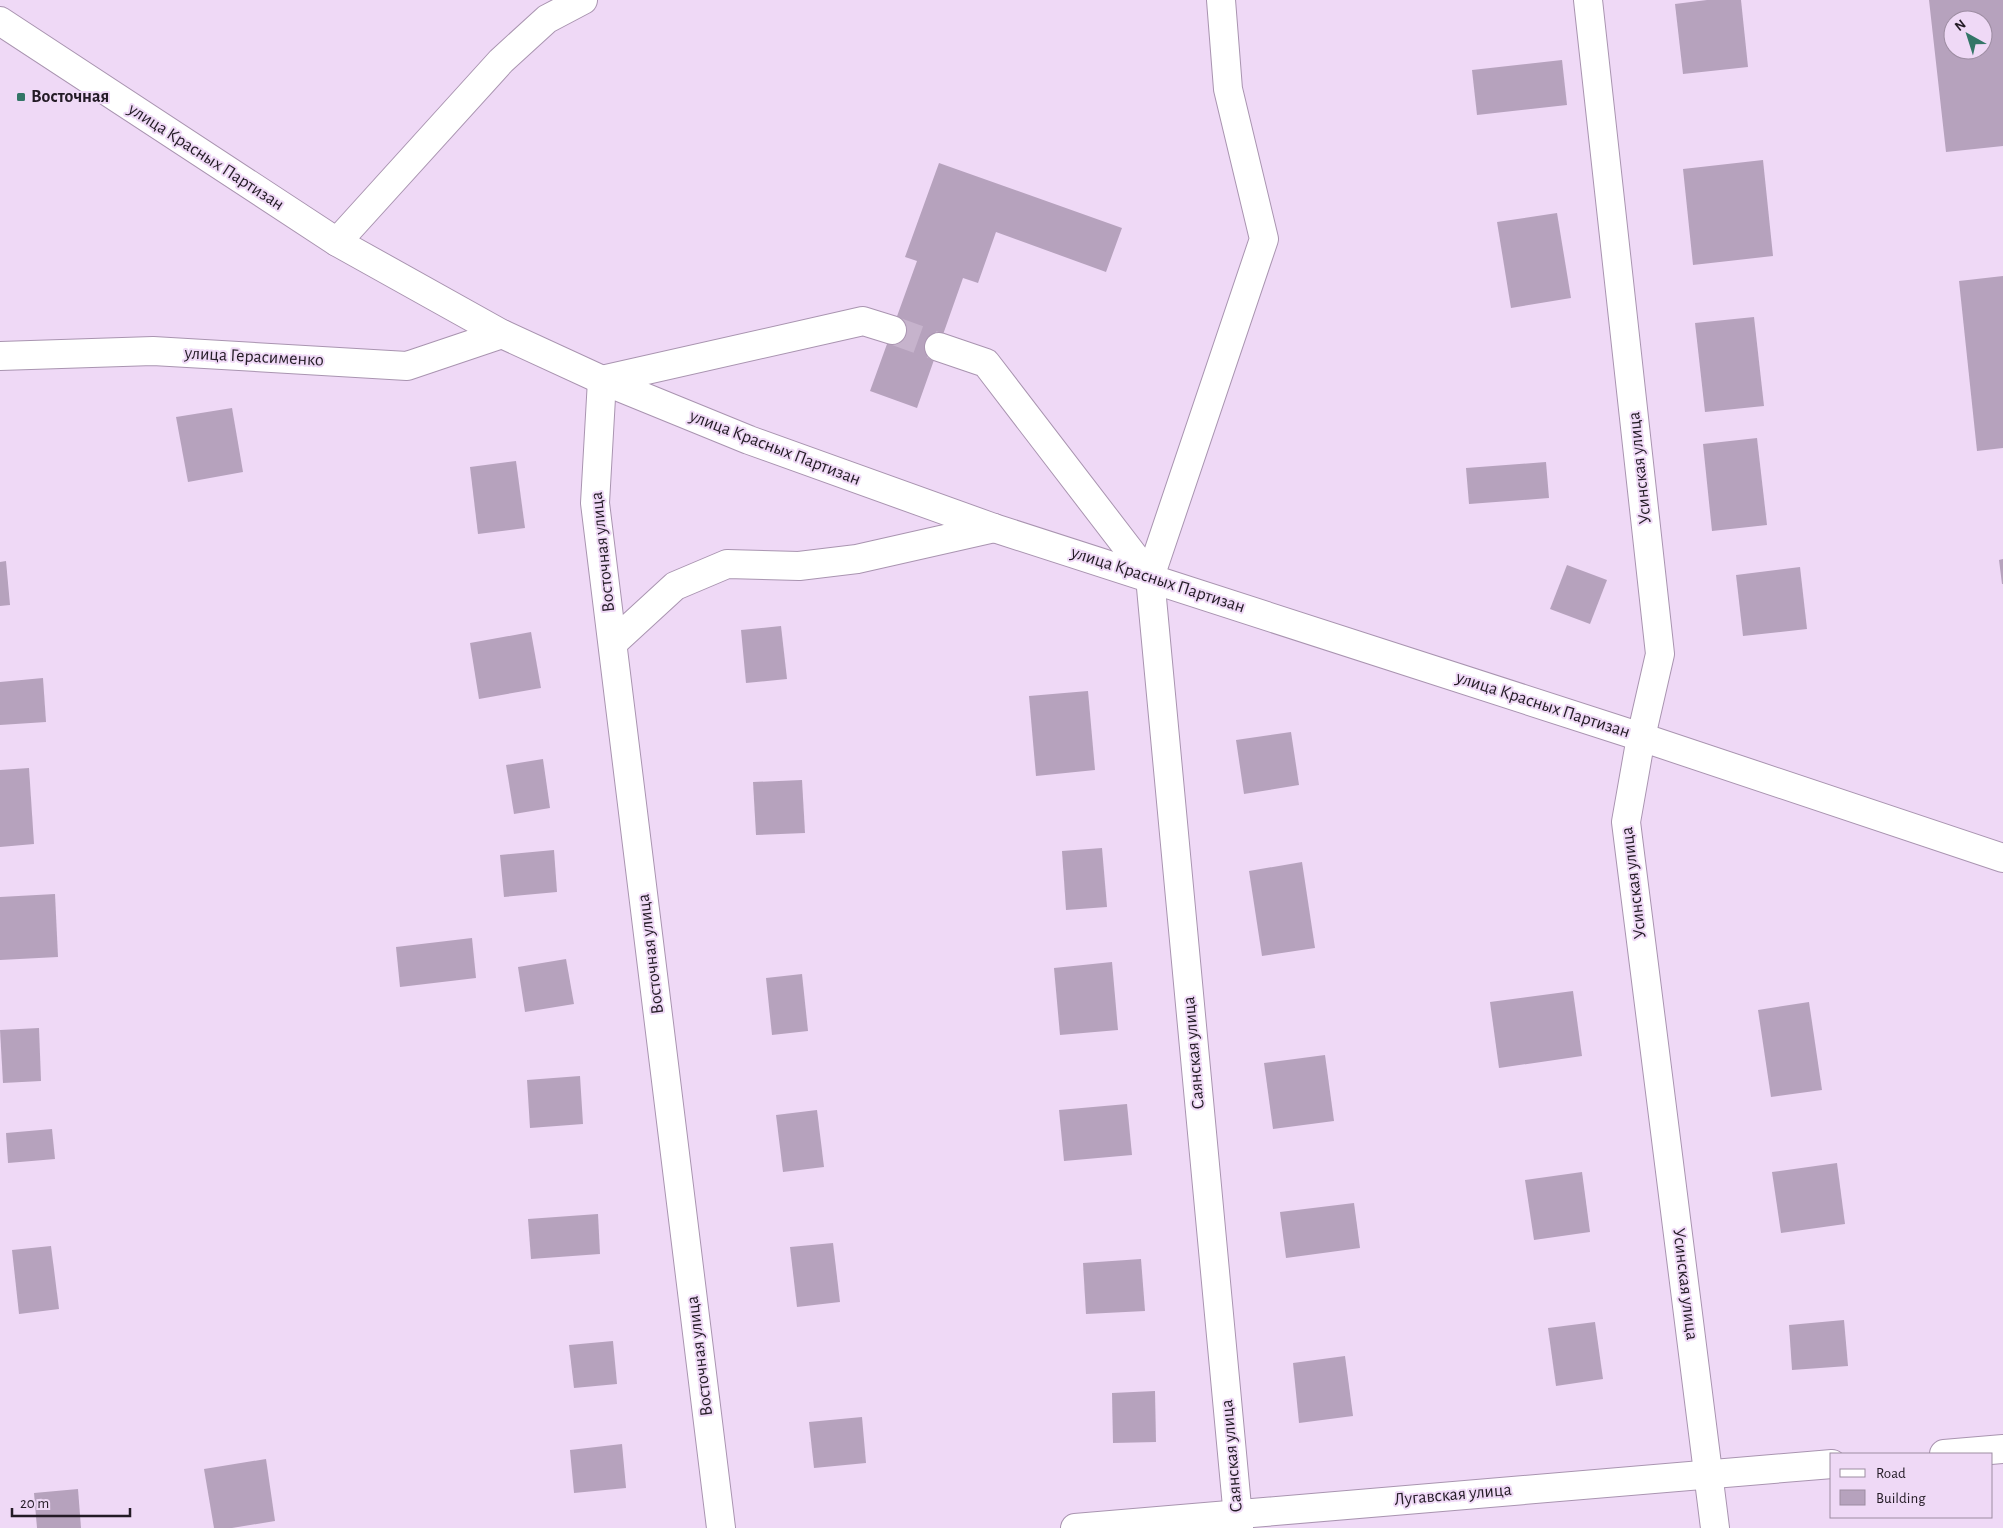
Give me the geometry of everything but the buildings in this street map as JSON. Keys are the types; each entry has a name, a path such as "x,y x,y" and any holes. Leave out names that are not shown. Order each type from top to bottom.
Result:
{"street":[{"path":"337,242 500,61 550,10 583,0"},
{"path":"1150,577 1264,239 1228,90 1221,0"},
{"name":"Усинская улица","path":"1588,0 1660,654 1641,737 1626,822 1715,1528"},
{"name":"улица Красных Партизан","path":"0,22 337,242 502,334 602,380 749,440 994,528 1641,737 2003,858"},
{"path":"602,380 863,321 892,330"},
{"name":"улица Герасименко","path":"0,356 153,351 407,366 502,334"},
{"path":"939,347 986,363 1150,577"},
{"name":"Восточная улица","path":"602,380 595,504 721,1528"},
{"path":"612,643 675,586 727,564 799,566 857,560 994,528"},
{"name":"Саянская улица","path":"1150,577 1238,1520"},
{"path":"1956,1453 2003,1449"},
{"name":"Лугавская улица","path":"1075,1528 1238,1520 1709,1474 1830,1464"}],"tunnel":[{"path":"892,330 939,347"}],"place":[{"name":"Восточная","path":"21,97"}]}
